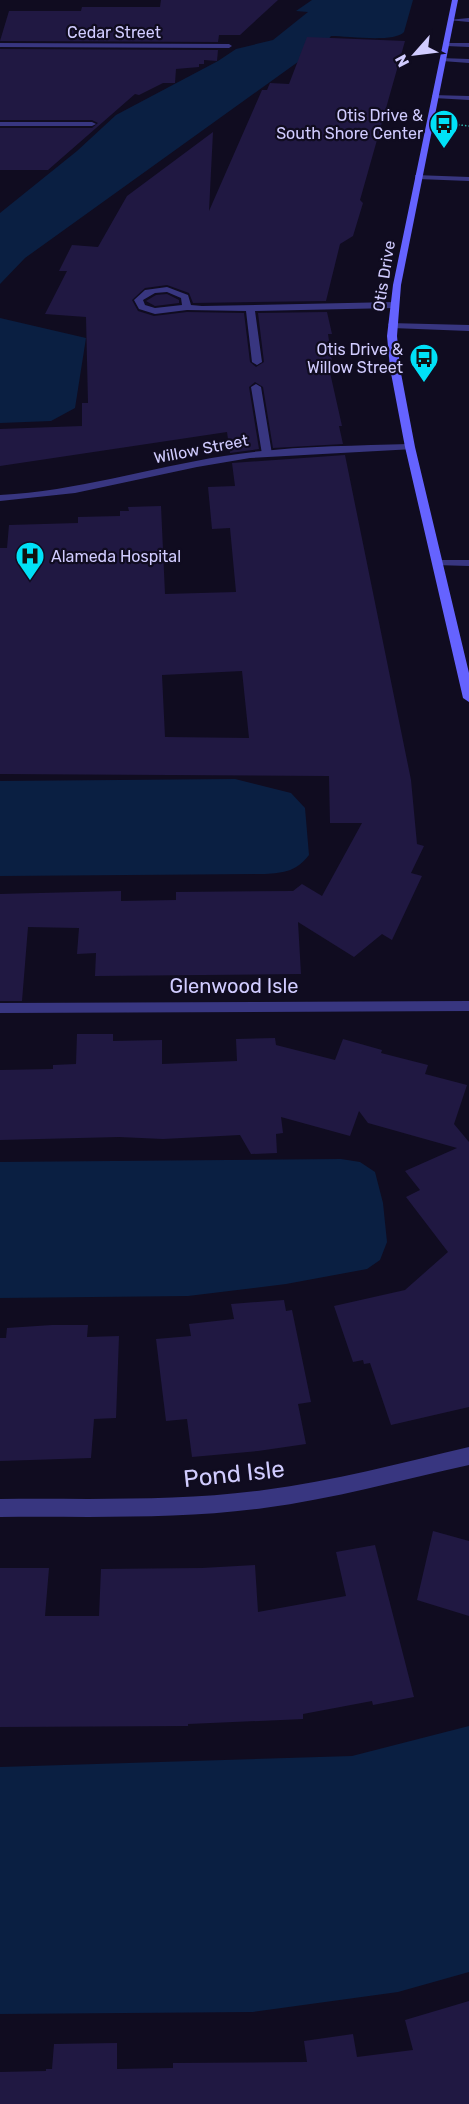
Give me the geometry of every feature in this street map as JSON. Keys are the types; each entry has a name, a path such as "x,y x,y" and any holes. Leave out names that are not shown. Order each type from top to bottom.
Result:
{"main road":[{"name":"Otis Drive","path":"455,0 418,177 392,325 395,368 410,447 469,698"}],"street":[{"path":"451,17 469,18"},
{"path":"446,44 469,45"},
{"name":"Cedar Street","path":"0,45 229,46"},
{"path":"442,59 469,61"},
{"path":"435,96 469,98"},
{"path":"0,124 92,124"},
{"path":"418,177 469,179"},
{"path":"187,307 185,297 168,290 147,292 138,300 142,307 155,311 187,307 202,309 394,304"},
{"path":"250,308 257,362"},
{"path":"392,325 469,328"},
{"path":"256,387 267,454"},
{"name":"Willow Street","path":"0,498 28,497 97,488 197,464 267,454 410,447"},
{"path":"439,563 469,562"},
{"name":"Glenwood Isle","path":"0,1008 469,1006"},
{"name":"Pond Isle","path":"0,1508 172,1506 264,1499 350,1483 469,1456"}],"water":[{"path":"312,0 413,0 404,32 381,38 331,36 321,49 309,54 25,258 0,284 0,213 77,151 116,115 218,61 236,49 273,40 308,12 296,11"},
{"path":"0,318 86,338 75,408 51,421 0,423"},
{"path":"235,779 291,793 305,808 309,855 300,865 284,872 265,874 0,876 0,781"},
{"path":"341,1159 360,1162 375,1172 383,1203 387,1242 380,1260 367,1269 286,1284 188,1296 0,1298 0,1162"},
{"path":"469,1726 469,1972 398,1992 253,2012 0,2014 0,1767 352,1756"}],"building":[{"path":"161,0 278,0 240,35 219,35 218,42 0,41 9,11 81,11 82,7 160,7"},
{"path":"307,37 405,41 360,200 363,203 353,236 340,244 326,301 193,303 189,293 167,285 145,288 132,300 138,311 154,316 187,312 244,313 250,362 256,367 264,362 258,313 327,312 332,334 328,334 333,368 329,368 342,426 339,426 343,444 273,448 263,387 255,382 249,387 259,449 230,453 227,432 0,466 0,429 82,426 82,403 88,403 86,317 45,314 67,271 59,271 72,245 98,247 127,196 213,132 209,211 262,90 267,90 270,83 289,84"},
{"path":"0,49 218,50 217,61 204,60 204,64 199,64 199,67 176,69 175,83 163,83 139,95 135,94 48,170 0,170 0,128 92,128 98,123 92,120 0,120"},
{"path":"167,294 179,300 179,303 155,306 146,301 156,295"},
{"path":"345,455 411,780 417,844 424,846 411,873 422,876 392,940 382,934 354,957 298,922 301,974 95,976 96,953 77,954 79,928 28,927 22,1001 0,1001 0,894 121,891 121,901 176,900 176,892 293,891 302,884 322,896 362,823 330,823 329,776 0,774 0,548 7,548 9,525 78,523 78,517 120,516 120,511 129,511 128,507 161,506 165,594 236,592 230,528 212,529 208,487 235,486 232,463","holes":["242,671 249,738 165,737 162,675"]},
{"path":"77,1034 113,1034 113,1041 162,1040 162,1064 237,1061 236,1039 275,1038 276,1045 335,1060 343,1039 382,1050 381,1053 428,1065 425,1074 467,1085 454,1124 469,1142 469,1407 391,1425 370,1363 364,1364 363,1360 353,1362 334,1306 405,1290 448,1252 406,1197 420,1190 405,1171 457,1148 368,1123 359,1111 350,1136 281,1117 283,1133 276,1134 277,1153 251,1154 240,1135 163,1139 119,1137 0,1140 0,1070 53,1069 53,1065 76,1064"},
{"path":"284,1300 286,1311 292,1310 311,1402 298,1404 306,1444 192,1457 187,1419 166,1421 156,1339 191,1336 189,1324 234,1319 231,1304"},
{"path":"88,1325 87,1337 119,1336 116,1418 94,1419 91,1458 0,1461 0,1338 6,1338 7,1328"},
{"path":"433,1531 469,1541 469,1616 417,1600"},
{"path":"375,1545 414,1697 373,1705 372,1701 303,1714 303,1719 188,1724 188,1726 0,1727 0,1568 49,1568 45,1616 99,1616 101,1569 255,1565 258,1612 346,1596 336,1552"},
{"path":"469,2001 469,2104 0,2104 0,2072 52,2069 54,2044 117,2043 117,2069 173,2068 173,2063 307,2062 304,2041 353,2034 357,2057 413,2050 405,2020"}],"place":[{"name":"Otis Drive & South Shore Center","path":"444,150"},
{"name":"Otis Drive & Willow Street","path":"424,384"},
{"name":"Alameda Hospital","path":"30,582"}]}
